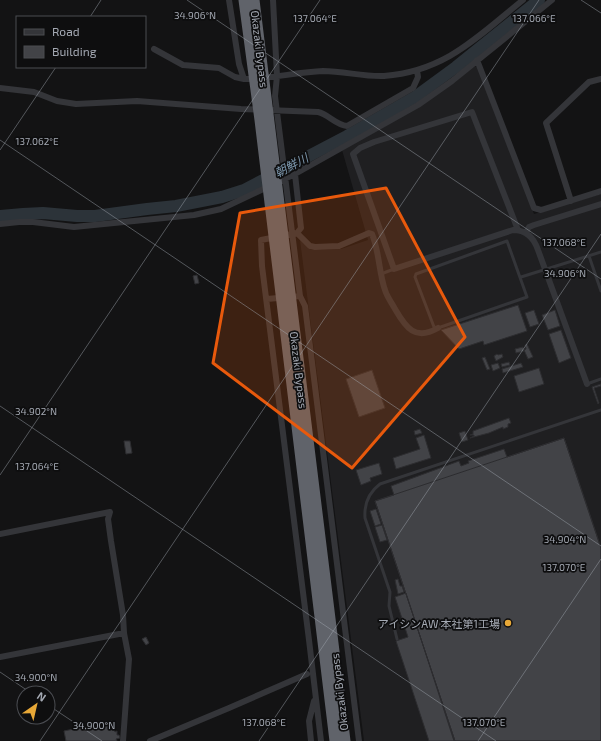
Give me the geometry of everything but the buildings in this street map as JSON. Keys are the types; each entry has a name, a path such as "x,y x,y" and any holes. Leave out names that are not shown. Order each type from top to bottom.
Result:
{"highway":[{"name":"Okazaki Bypass","path":"244,0 282,268 289,297 342,723 346,741"},
{"name":"Okazaki Bypass","path":"254,0 282,268"},
{"path":"258,0 259,44"},
{"name":"Okazaki Bypass","path":"289,297 328,688 335,741"},
{"path":"328,688 329,741"}],"street":[{"path":"229,0 238,64 244,79"},
{"path":"273,0 277,76 275,96 298,280 289,297"},
{"path":"154,49 183,64 220,68 244,79 328,71 384,76 417,70 436,64 460,51 523,0"},
{"path":"0,224 34,222 74,227 194,215 225,208 294,174 418,105 452,81 552,0"},
{"path":"477,60 534,208 541,210 601,191"},
{"path":"0,88 34,92 57,100 76,104 136,101 241,109 318,112 341,125 347,126 413,88 418,77 417,70"},
{"path":"571,201 546,123 589,82 601,79"},
{"path":"518,230 472,112 374,142 360,148 353,154 394,269 509,231 518,230 526,233 536,243 587,384"},
{"path":"294,174 301,228 297,233 261,240 262,266 286,440 321,741"},
{"path":"526,233 529,227 534,225 601,204"},
{"path":"297,233 310,246 315,247 339,246 372,234 385,292 407,328 415,332 424,333 431,332 438,328"},
{"path":"266,299 289,297 305,306 343,636 359,741"},
{"path":"314,437 321,436"},
{"path":"0,534 110,512 108,519 129,659 123,741"},
{"path":"0,657 124,633"},
{"path":"309,640 316,640"},
{"path":"150,741 307,674"},
{"path":"311,741 309,721 315,697"}],"lane":[{"path":"507,241 520,277 527,297 438,328 433,325 415,277 418,273 507,241"},
{"path":"520,277 601,252"},
{"path":"589,256 601,291"},
{"path":"381,274 394,269"},
{"path":"587,384 601,380"},
{"path":"397,639 389,606 390,592 365,518 364,511 368,498 375,488 380,484 601,410"}],"highlighted area":[{"path":"386,188 465,337 352,468 213,363 240,213"}],"shaded area":[{"path":"474,66 478,67 534,214 601,194 601,741 364,741 300,240 311,250 341,249 368,240 342,150 410,112"}],"waterway":[{"name":"朝鮮川","path":"0,216 43,213 95,216 176,206 222,197 244,190 347,136 415,97 456,67 539,0"}],"place":[{"name":"アイシンAW 本社第1工場","path":"508,623"}]}
